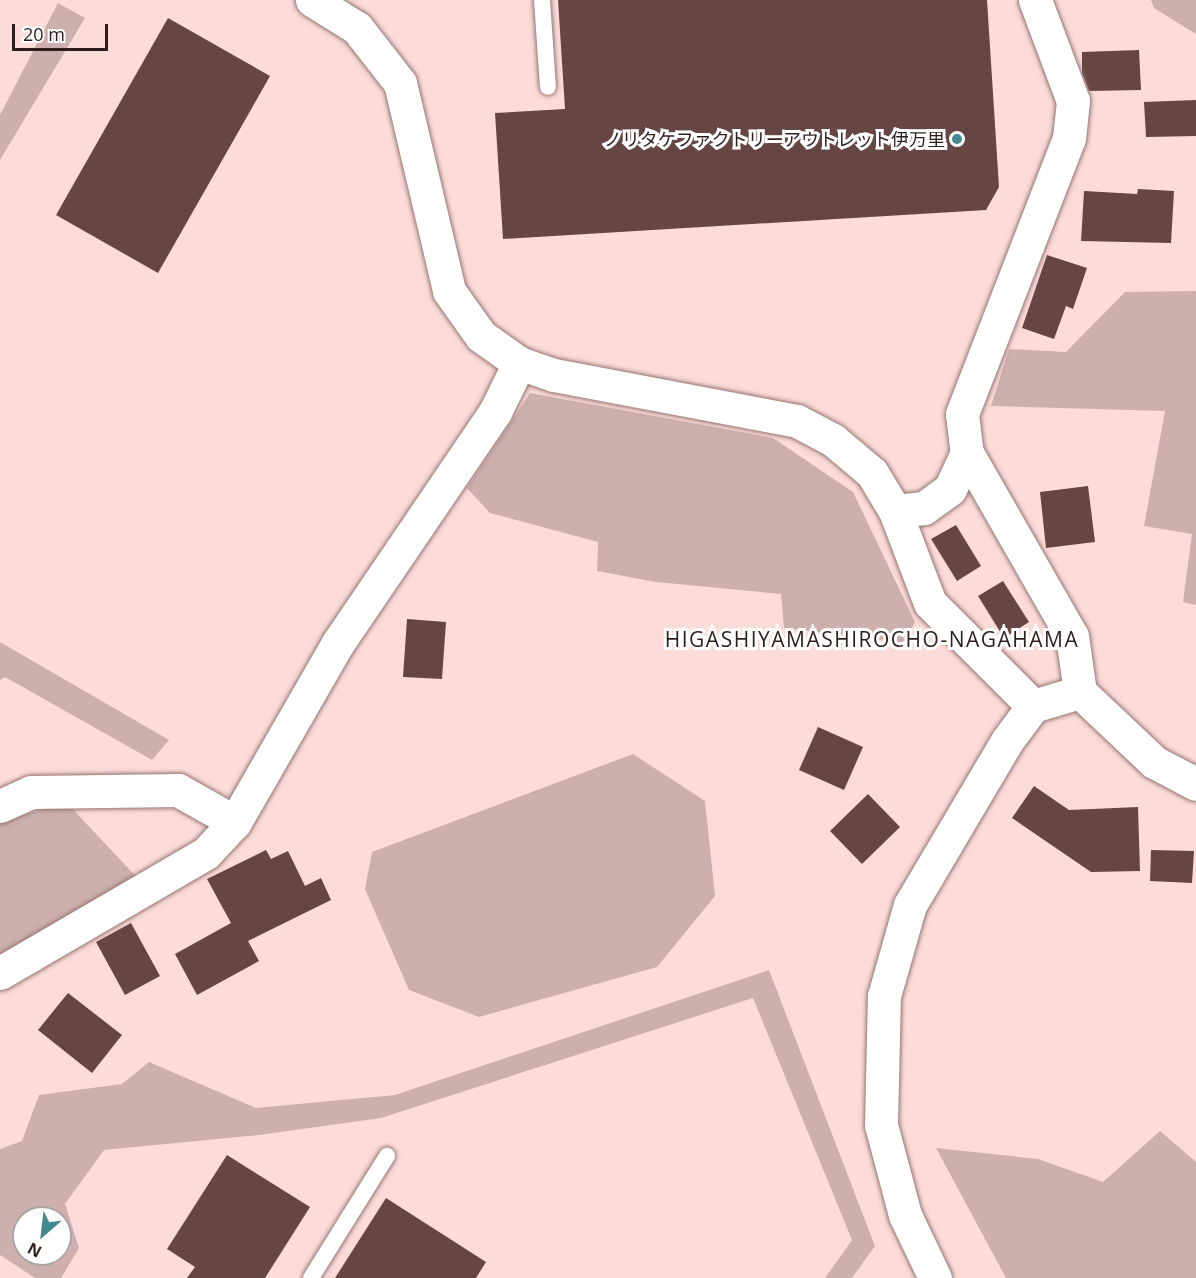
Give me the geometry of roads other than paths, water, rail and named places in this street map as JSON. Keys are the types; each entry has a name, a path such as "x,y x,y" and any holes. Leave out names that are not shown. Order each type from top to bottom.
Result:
{"street":[{"path":"312,0 357,28 400,83 449,291 481,336 519,363 554,375 796,421 833,440 872,473 895,511 930,603 1033,706"},
{"path":"1035,0 1073,101 1069,138 962,414 967,453 1071,636 1080,692 1154,762 1196,784"},
{"path":"0,973 206,853 235,822 338,643 495,412 519,363"},
{"path":"895,511 924,508 950,489 967,453"},
{"path":"931,1276 905,1215 881,1125 884,996 910,905 1007,741 1033,706 1080,692"},
{"path":"0,806 31,792 178,790 235,822"}],"lane":[{"path":"542,0 548,87"},
{"path":"311,1278 387,1156"}],"place":[{"name":"ノリタケファクトリーアウトレット伊万里","path":"957,139"}],"district":[{"name":"HIGASHIYAMASHIROCHO-NAGAHAMA","path":"872,639"}]}
